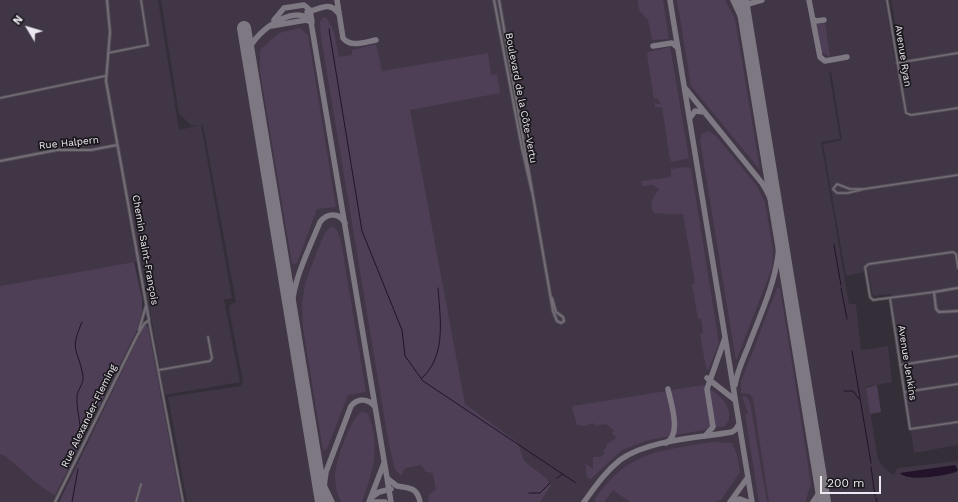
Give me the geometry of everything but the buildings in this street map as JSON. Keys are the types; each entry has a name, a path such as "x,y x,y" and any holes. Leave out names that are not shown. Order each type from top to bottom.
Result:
{"street":[{"name":"Chemin Saint-François","path":"107,0 110,29 105,76 182,502"},
{"path":"108,53 148,46 141,0"},
{"name":"Boulevard de la Côte-Vertu","path":"494,0 522,148 534,199"},
{"name":"Boulevard de la Côte-Vertu","path":"499,0 534,199 552,298 556,320 561,323 564,321 564,316 556,312 552,298"},
{"name":"Avenue Ryan","path":"887,0 907,114 913,115 958,108"},
{"path":"897,63 958,53"},
{"path":"0,98 105,76"},
{"name":"Rue Halpern","path":"0,161 57,150 91,150 117,145"},
{"path":"864,189 850,189 838,184 834,186 833,189 837,193 844,193 958,175"},
{"path":"958,268 956,254 954,252 866,265 865,269 871,299 875,301 958,288"},
{"path":"934,292 938,312 958,311"},
{"name":"Avenue Jenkins","path":"890,298 910,429 958,422"},
{"name":"Rue Alexander-Fleming","path":"137,336 146,305"},
{"name":"Rue Alexander-Fleming","path":"55,502 137,336 144,324 149,320"},
{"path":"159,371 210,361 212,358 208,337"},
{"path":"900,365 958,356"},
{"path":"905,392 958,384"},
{"path":"136,502 141,484"}],"shaded area":[{"path":"0,0 158,0 179,130 201,125 232,298 224,300 240,382 165,395 141,261 0,286"},
{"path":"161,0 885,0 896,68 903,67 891,0 958,0 958,445 914,453 891,294 873,296 868,271 846,276 823,144 842,140 831,71 829,72 840,139 821,142 849,304 856,304 861,350 888,346 892,382 866,387 878,459 884,468 893,475 898,468 958,461 958,502 187,502 168,397 241,386 243,381 229,309 230,305 236,302 203,125 192,126 179,114"},
{"path":"638,0 663,0 669,39 652,40 648,20 639,10"},
{"path":"677,0 725,0 735,19 760,170 691,86"},
{"path":"323,17 327,18 334,32 339,57 352,55 352,50 376,44 382,71 488,53 491,75 497,74 500,93 410,110 465,404 518,443 524,461 546,478 551,486 540,502 428,502 429,494 436,490 433,473 426,472 421,465 405,468 401,476 395,469 389,445 321,37 320,22"},
{"path":"825,23 830,57 820,51 816,27 817,24"},
{"path":"300,28 308,35 336,207 317,209 297,263 292,264 260,71 260,50 279,33"},
{"path":"670,47 689,158 672,162 670,160 662,107 655,107 654,101 656,104 661,104 655,95 657,99 654,99 647,55 648,52"},
{"path":"708,131 716,136 757,186 765,202 773,251 772,268 736,361 700,140 702,134"},
{"path":"686,167 691,168 719,343 708,371 706,368 700,334 703,333 701,319 698,319 692,284 695,283 683,214 654,213 652,210 652,203 659,189 653,185 642,186 642,181 671,177 671,169"},
{"path":"331,226 337,230 341,241 366,392 348,395 327,449 323,450 303,328 302,305 305,284 317,251 325,233"},
{"path":"134,262 142,298 142,312 137,330 55,496 39,485 6,457 0,454 0,286"},
{"path":"777,288 780,288 811,484 805,502 769,502 753,399 750,394 741,393 741,382"},
{"path":"145,324 148,327 181,502 59,502"},
{"path":"704,385 719,395 726,403 729,420 725,426 649,440 622,450 591,479 587,477 585,463 593,469 593,457 601,457 605,453 603,451 607,447 606,445 616,438 612,433 614,430 606,424 596,426 593,423 584,426 577,425 572,408 573,406"},
{"path":"877,385 881,412 870,414 866,388"},
{"path":"742,396 746,397 750,402 767,502 759,502 745,414 748,414"},
{"path":"362,411 368,414 374,437 375,448 372,469 362,502 341,502 336,490 335,480 340,452 348,431 357,416"},
{"path":"712,442 732,443 737,455 740,472 721,500 715,502 630,502 613,490 604,502 595,502 595,499 607,483 633,462 660,451"},
{"path":"0,454 6,457 39,485 55,496 53,502 0,502"},
{"path":"955,465 958,470 956,472 943,475 917,478 904,476 900,473"}],"waterway":[{"path":"329,29 362,231 402,330 405,356 423,381 576,483"},
{"path":"834,245 841,285"},
{"path":"422,378 430,369 439,347 440,324 438,288"},
{"path":"841,288 847,319"},
{"path":"79,443 80,424 77,408 77,396 83,381 83,376 75,345 82,322"},
{"path":"852,351 871,463"},
{"path":"844,391 853,391 859,399"},
{"path":"871,467 875,496"},
{"path":"72,502 78,469"},
{"path":"557,478 563,474"},
{"path":"529,493 540,493 550,483"},
{"path":"876,498 877,502"}],"taxiway":[{"path":"337,0 343,38 354,44 376,40"},
{"path":"670,0 752,502"},
{"path":"733,0 745,26 752,60"},
{"path":"744,12 748,4 762,0"},
{"path":"809,0 820,57 825,61 847,57"},
{"path":"274,20 284,8 304,5 310,10 312,22"},
{"path":"307,12 327,6 335,9 338,13"},
{"path":"248,55 250,47 256,39 264,30 274,23 295,15 304,16 311,22 391,502"},
{"path":"813,19 816,21 824,20"},
{"path":"271,26 306,20 311,22"},
{"path":"653,46 672,43 678,48"},
{"path":"685,88 762,183 773,204 778,225 779,245 771,286 740,366 735,385"},
{"path":"690,118 695,111 704,112"},
{"path":"292,324 293,298 296,285 304,259 320,222 329,215 336,215 345,223"},
{"path":"705,436 713,427 707,389 725,338"},
{"path":"707,378 735,400"},
{"path":"666,443 671,439 674,426 673,410 668,389"},
{"path":"322,502 326,472 351,406 354,403 363,400 369,402 375,407"},
{"path":"584,502 600,480 620,460 631,453 658,444 732,432 739,424"},
{"path":"313,450 321,479 332,502"},
{"path":"369,502 384,463"},
{"path":"730,502 748,477"},
{"path":"388,479 397,486 409,488 415,491 420,502"},
{"path":"813,502 819,493 821,481"},
{"path":"372,497 379,492 391,489"},
{"path":"732,501 740,499 748,502"},
{"path":"374,502 385,502"}],"runway":[{"path":"742,0 824,502"},
{"path":"244,28 322,502"}]}
